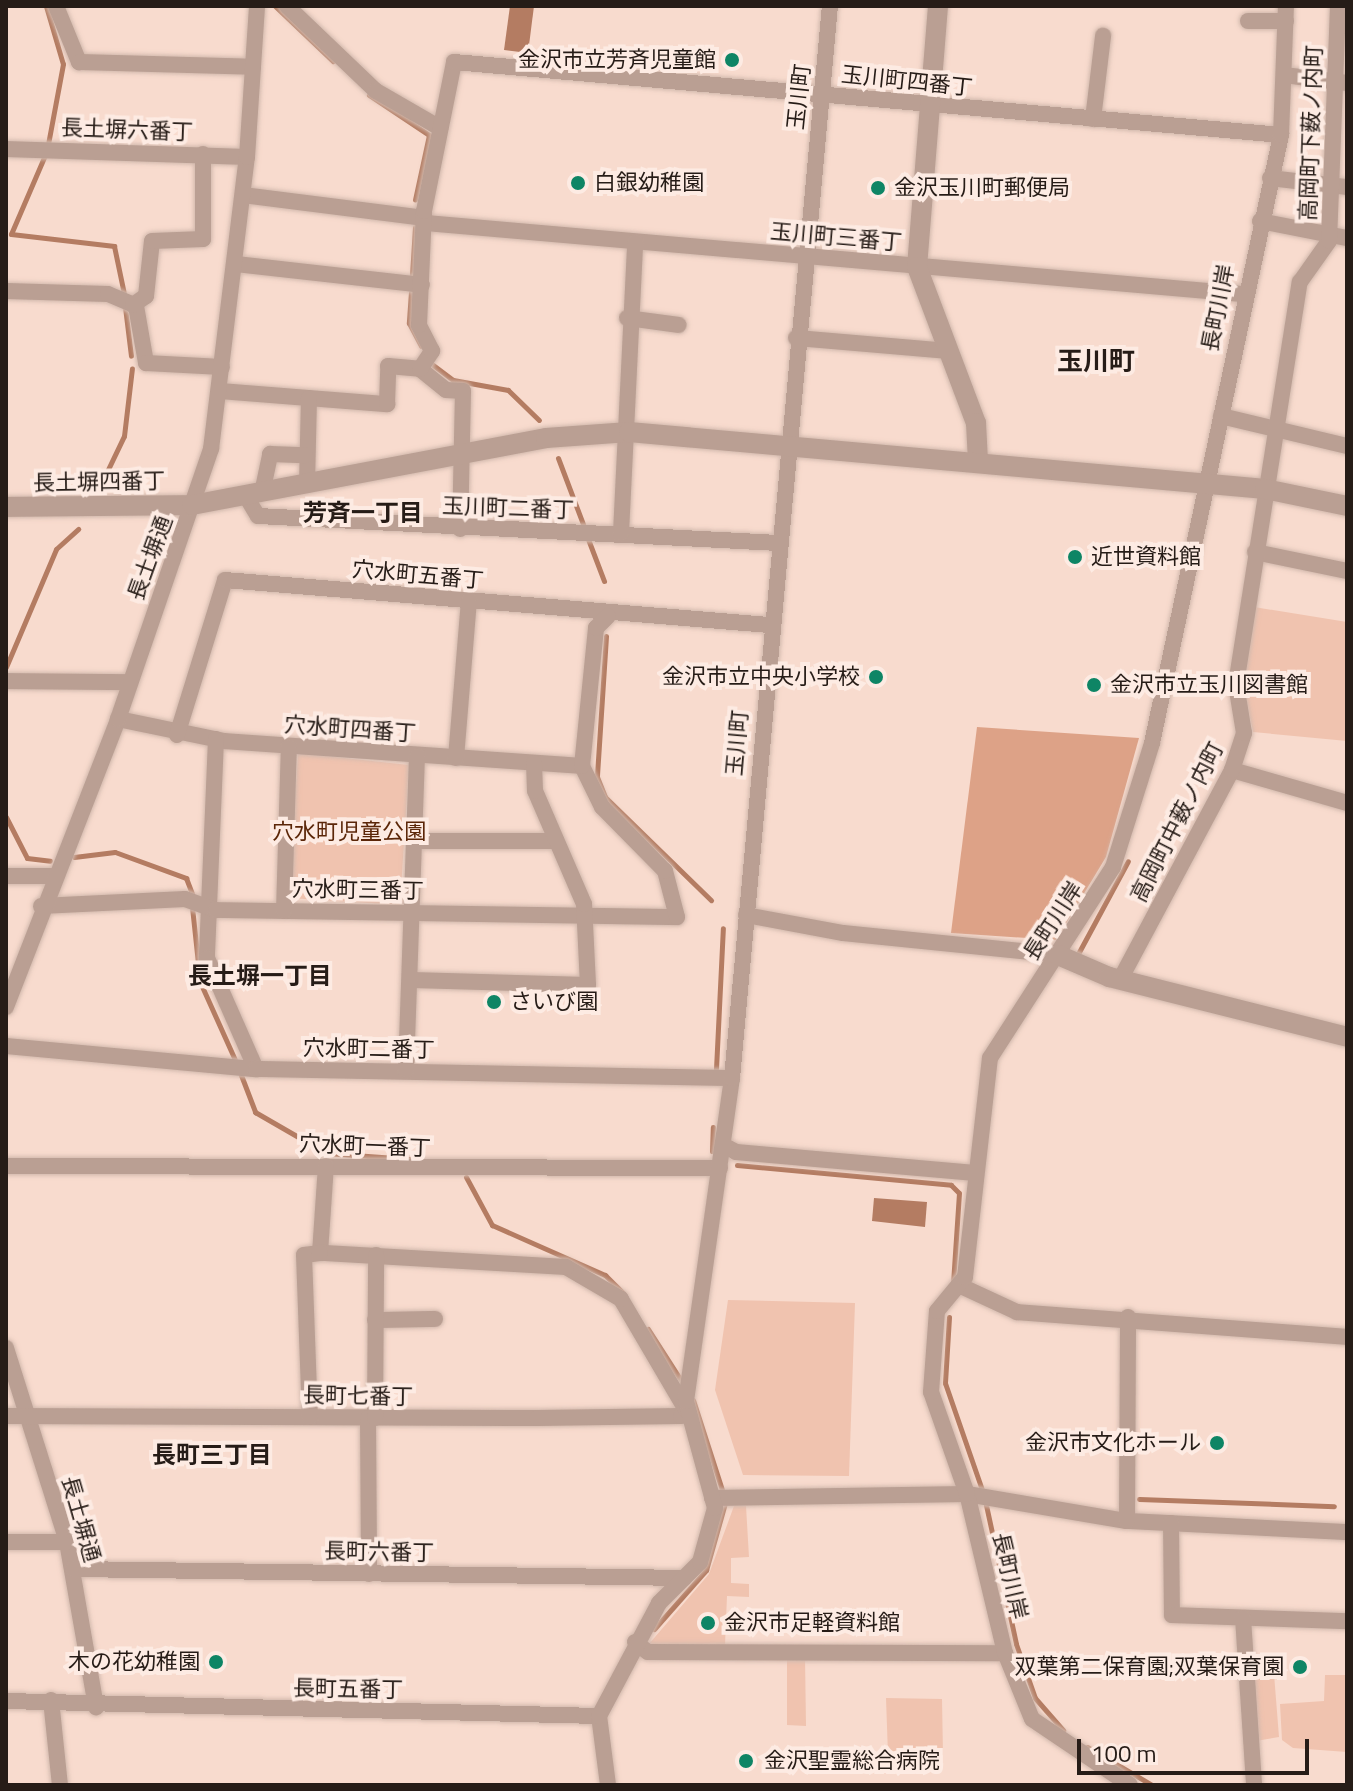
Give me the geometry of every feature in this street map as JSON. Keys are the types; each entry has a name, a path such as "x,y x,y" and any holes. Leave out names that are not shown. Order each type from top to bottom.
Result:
{"street":[{"path":"56,6 79,62 253,67"},
{"name":"長土塀通","path":"6,1007 51,876 118,719 192,505 220,391 247,157 257,6"},
{"path":"287,6 376,91 440,128 426,220 419,325 424,362 446,390 463,391 460,529"},
{"name":"玉川町","path":"688,1400 732,1078 785,443 830,6"},
{"path":"938,6 917,267 976,423 978,461"},
{"name":"高岡町下薮ノ内町","path":"1265,489 1300,282 1329,236 1339,188 1341,82 1338,6"},
{"path":"1248,21 1286,14"},
{"name":"長町川岸","path":"1130,1785 1041,1729 1005,1653 967,1494 931,1392 937,1311 961,1286 990,1058 1113,867 1133,810 1211,485 1242,294 1281,135 1286,14"},
{"path":"1093,119 1103,36"},
{"name":"玉川町四番丁","path":"440,128 454,62 1281,135"},
{"path":"1284,75 1341,82"},
{"name":"長土塀六番丁","path":"6,149 247,157"},
{"path":"133,305 146,296 152,241 203,239 203,154"},
{"path":"1270,178 1339,188"},
{"name":"玉川町三番丁","path":"243,195 426,220 635,242 1242,294"},
{"path":"1260,221 1347,238"},
{"path":"621,533 632,384 623,383 635,242"},
{"path":"236,264 422,285"},
{"path":"6,291 108,294 133,305"},
{"path":"133,305 146,363 222,367"},
{"path":"627,318 679,325"},
{"path":"796,338 949,351"},
{"path":"220,391 387,404 388,366 424,362"},
{"path":"307,485 305,455 309,398"},
{"path":"1221,416 1347,446"},
{"name":"長土塀四番丁","path":"6,507 192,505 254,496 546,438 629,432 785,443 1265,489 1347,503"},
{"path":"254,496 270,454 305,455"},
{"name":"高岡町中薮ノ内町","path":"1121,978 1232,770 1244,733 1236,684 1265,489"},
{"name":"玉川町二番丁","path":"254,496 258,516 460,529 621,533 778,543"},
{"path":"1255,552 1347,571"},
{"name":"穴水町五番丁","path":"177,735 225,580 608,616 769,625"},
{"path":"456,758 469,601"},
{"path":"582,766 596,628 608,616"},
{"path":"6,681 129,682"},
{"name":"穴水町四番丁","path":"118,719 177,735 289,747 582,766"},
{"path":"216,739 205,902 216,987 256,1069"},
{"path":"284,911 289,747"},
{"path":"406,1070 417,756"},
{"path":"411,980 588,985 587,917 535,791 534,763"},
{"name":"穴水町三番丁","path":"41,906 205,902 216,910 677,917 665,871 602,807 582,766"},
{"path":"1232,770 1347,803"},
{"path":"414,841 556,841"},
{"path":"6,876 51,876"},
{"path":"746,915 843,933 1058,955 1121,978 1347,1037"},
{"name":"穴水町二番丁","path":"6,1046 256,1069 732,1078"},
{"path":"723,1145 736,1152 975,1173"},
{"name":"穴水町一番丁","path":"6,1166 720,1168"},
{"path":"320,1253 326,1166"},
{"path":"310,1417 304,1255 320,1253 541,1261 609,1287 688,1400 712,1498 700,1562 684,1578 599,1716 608,1785"},
{"path":"369,1574 376,1255"},
{"path":"961,1286 1017,1312 1128,1317 1347,1337"},
{"path":"1127,1521 1128,1317"},
{"path":"375,1320 435,1319"},
{"name":"長土塀通","path":"6,1348 67,1542 96,1707"},
{"name":"長町七番丁","path":"6,1416 681,1416 688,1400"},
{"path":"712,1498 967,1494 1127,1521 1347,1532"},
{"path":"1171,1523 1172,1615 1347,1621"},
{"path":"6,1542 67,1542"},
{"name":"長町六番丁","path":"73,1569 684,1578"},
{"path":"1243,1618 1254,1785"},
{"path":"642,1647 1005,1653"},
{"path":"51,1700 60,1785"},
{"name":"長町五番丁","path":"6,1701 51,1700 96,1707 599,1716"}],"green space":[{"path":"1254,607 1347,622 1347,741 1253,732 1243,682"},
{"name":"穴水町児童公園","path":"298,753 409,765 400,905 289,898"},
{"path":"728,1300 855,1303 849,1476 743,1475 715,1390"},
{"path":"734,1506 746,1506 749,1557 731,1558 731,1583 749,1584 749,1597 727,1596 725,1645 649,1644 709,1574"},
{"path":"805,1657 806,1726 787,1725 787,1658"},
{"path":"1249,1674 1274,1674 1279,1737 1256,1741"},
{"path":"1325,1675 1347,1675 1347,1752 1293,1748 1282,1740 1280,1704 1324,1701"},
{"path":"886,1698 942,1699 943,1755 888,1755"}],"shaded area":[{"path":"510,6 534,6 528,53 504,50"},
{"path":"977,727 1139,738 1106,857 1056,940 951,933"},
{"path":"874,1198 927,1202 925,1227 872,1221"}],"waterway":[{"path":"46,6 63,64 48,144"},
{"path":"275,6 333,61"},
{"path":"369,95 429,135 415,200"},
{"path":"45,155 11,234 114,246 124,294"},
{"path":"412,275 415,227"},
{"path":"411,292 409,323 421,346"},
{"path":"125,307 131,356"},
{"path":"429,362 453,380 508,390 539,420"},
{"path":"101,484 124,436 132,368"},
{"path":"558,458 583,524"},
{"path":"6,667 56,549 78,529"},
{"path":"588,539 604,581"},
{"path":"606,636 597,777 605,797 711,900"},
{"path":"6,817 27,858 50,861"},
{"path":"74,857 115,852 186,878 192,894"},
{"path":"1079,952 1128,861"},
{"path":"192,907 200,982 235,1060"},
{"path":"716,1069 723,928"},
{"path":"241,1075 255,1112 326,1153 409,1159"},
{"path":"712,1151 713,1127"},
{"path":"737,1165 951,1185 959,1193 953,1284"},
{"path":"466,1177 492,1225 605,1275 624,1294"},
{"path":"949,1317 945,1383 982,1490"},
{"path":"648,1329 684,1385"},
{"path":"693,1400 723,1493"},
{"path":"1139,1499 1334,1506"},
{"path":"654,1629 706,1570 725,1503"},
{"path":"986,1505 1016,1644 1035,1698 1063,1730"},
{"path":"1087,1747 1152,1785"}],"place":[{"name":"金沢市立芳斉児童館","path":"732,60"},
{"name":"白銀幼稚園","path":"578,183"},
{"name":"金沢玉川町郵便局","path":"878,188"},
{"name":"近世資料館","path":"1075,557"},
{"name":"金沢市立中央小学校","path":"876,677"},
{"name":"金沢市立玉川図書館","path":"1094,685"},
{"name":"さいび園","path":"494,1002"},
{"name":"金沢市文化ホール","path":"1217,1443"},
{"name":"金沢市足軽資料館","path":"708,1623"},
{"name":"木の花幼稚園","path":"216,1662"},
{"name":"双葉第二保育園;双葉保育園","path":"1300,1667"},
{"name":"金沢聖霊総合病院","path":"746,1761"}],"district":[{"name":"玉川町","path":"1096,361"},
{"name":"芳斉一丁目","path":"363,513"},
{"name":"長土塀一丁目","path":"260,976"},
{"name":"長町三丁目","path":"212,1455"}]}
